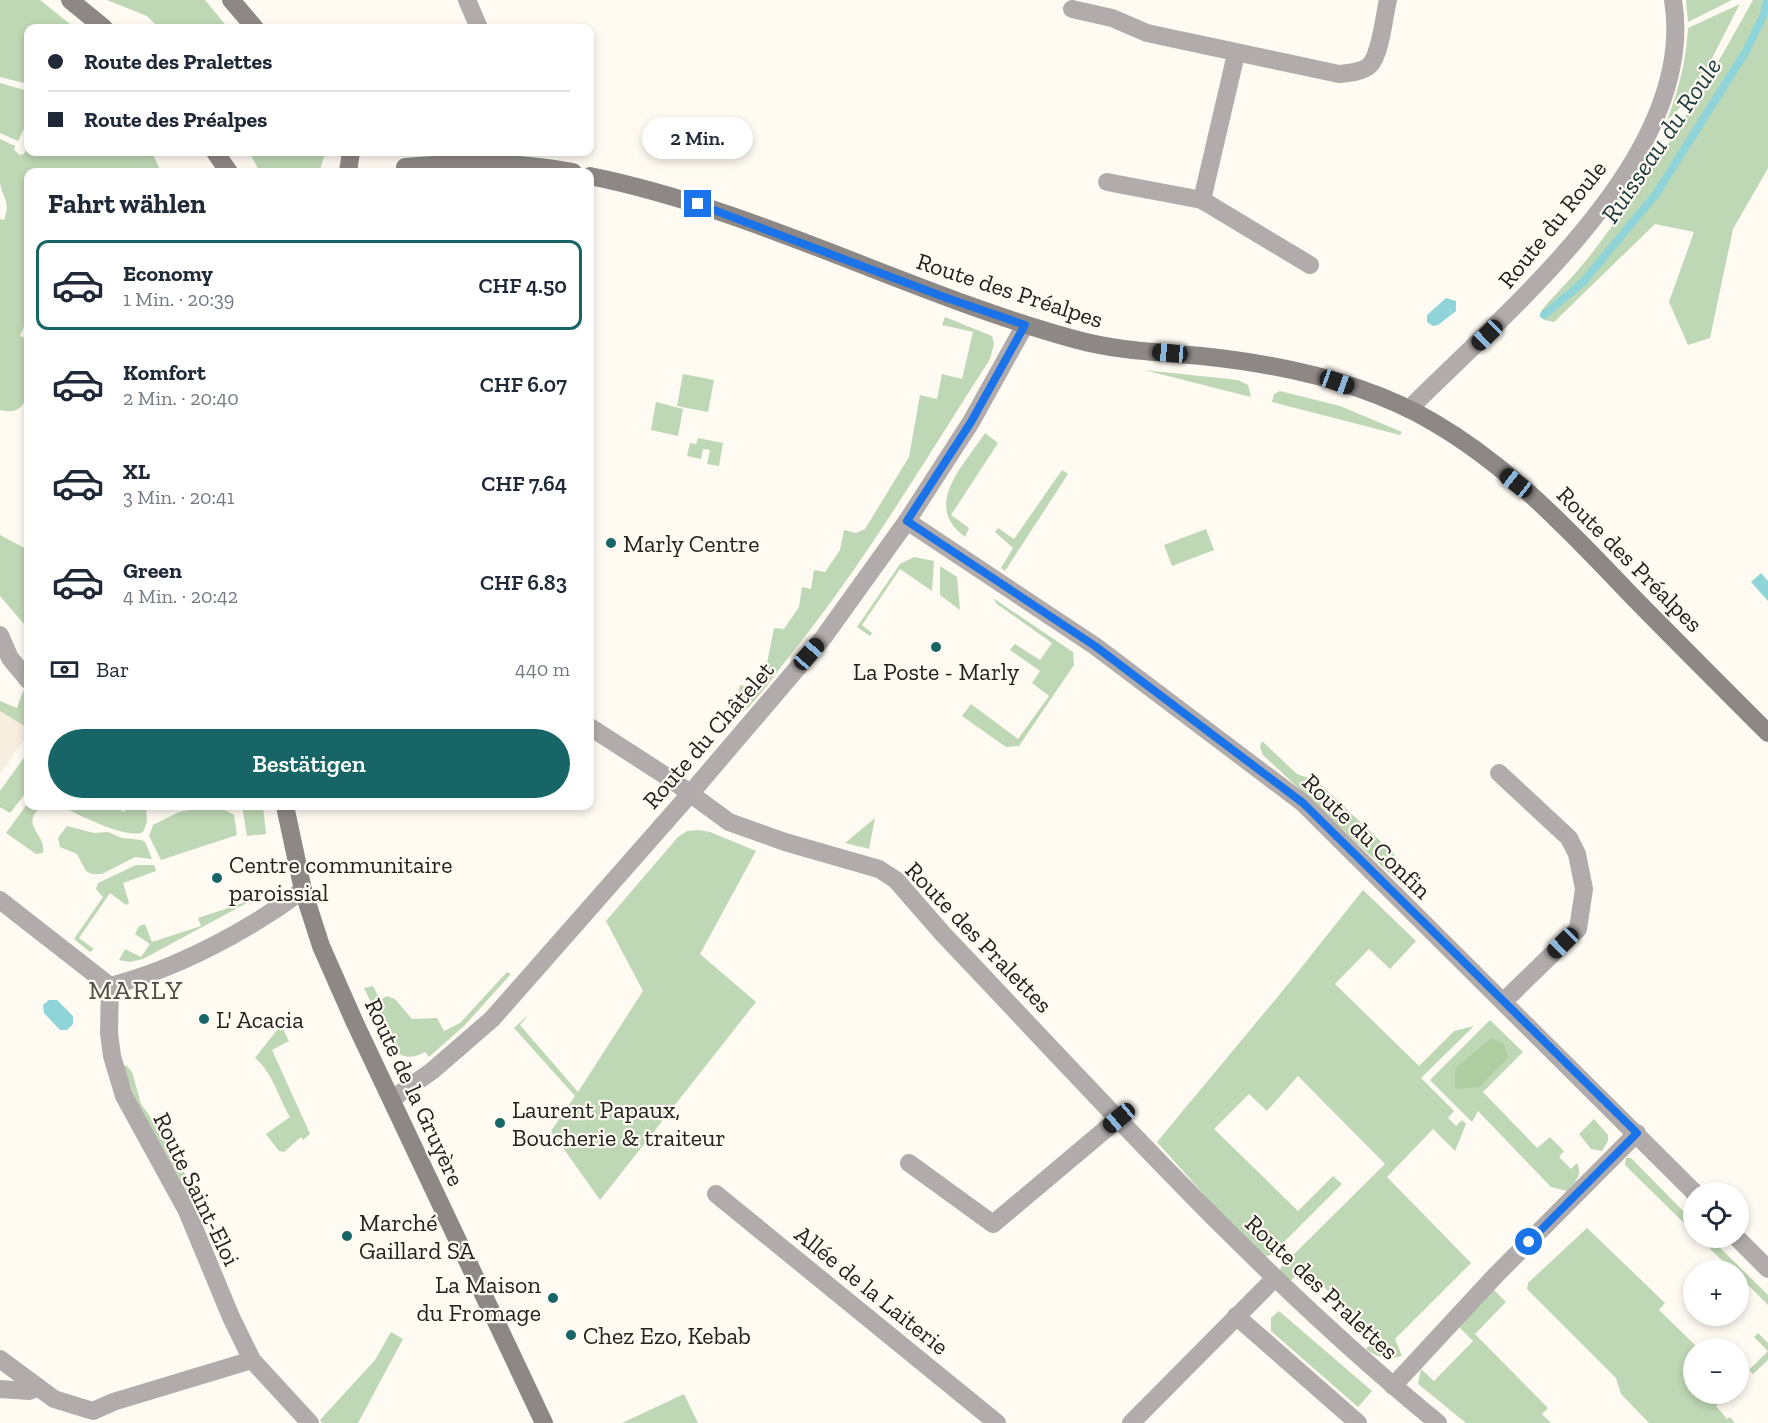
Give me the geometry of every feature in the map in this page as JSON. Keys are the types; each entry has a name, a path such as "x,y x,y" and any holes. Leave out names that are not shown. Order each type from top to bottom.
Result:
{"main road":[{"path":"70,0 99,24"},
{"path":"231,0 252,24"},
{"path":"404,164 475,157 548,168"},
{"name":"Route des Préalpes","path":"594,177 698,204 944,297 1025,325 1122,349 1260,364 1337,382 1409,409 1459,439 1553,513 1768,733"},
{"name":"Route de la Gruyère","path":"286,810 303,890 321,946 544,1423"}],"street":[{"path":"467,0 477,24"},
{"path":"1072,9 1113,18 1147,33 1236,54 1339,74 1358,71 1370,66 1376,54 1388,0"},
{"name":"Route du Roule","path":"1409,409 1510,313 1593,218 1623,177 1664,99 1675,42 1673,0"},
{"path":"1202,201 1236,54"},
{"path":"1107,182 1202,201 1310,265"},
{"name":"Route du Châtelet","path":"392,1099 432,1071 492,1019 690,794 823,638 907,521 971,422 1025,325"},
{"name":"Route du Confin","path":"907,521 1095,646 1303,803 1684,1182"},
{"path":"0,635 10,658 24,675"},
{"name":"Route des Pralettes","path":"594,730 738,826 872,867 896,880 1274,1279 1393,1386 1438,1423"},
{"path":"1499,773 1569,838 1577,854 1584,890 1578,929 1503,1002"},
{"path":"0,900 110,986 171,966 271,913 303,890"},
{"name":"Route Saint-Eloi","path":"110,986 109,1033 112,1056 124,1096 187,1211 231,1317 252,1360 310,1423"},
{"path":"909,1163 993,1224 1119,1118"},
{"name":"Route des Pralettes","path":"1393,1386 1496,1275 1637,1133"},
{"name":"Allée de la Laiterie","path":"716,1194 997,1423"},
{"path":"1747,1248 1768,1269"},
{"path":"1131,1423 1274,1279"},
{"path":"1236,1316 1358,1423"},
{"path":"0,1359 54,1400 93,1411 113,1402 252,1360"},
{"path":"0,1389 29,1391 38,1388"}],"shaded area":[{"path":"0,708 24,721 24,741 0,774"}],"green space":[{"path":"0,0 40,0 70,24 24,24 24,83 0,77"},
{"path":"107,0 205,0 225,24 155,24 147,16"},
{"path":"1686,0 1732,0 1688,22"},
{"path":"1753,0 1768,0 1768,168 1733,229 1710,338 1688,345 1669,302 1694,232 1655,224 1554,322 1544,320 1541,311 1592,253 1657,161"},
{"path":"1740,4 1698,83 1678,110 1667,120 1681,75 1688,28"},
{"path":"0,83 24,90 24,129 18,141 0,133"},
{"path":"0,139 15,146 14,150 24,156 154,156 159,168 24,168 24,326 20,336 24,338 24,402 21,407 12,411 0,410 0,219 4,220 7,208 0,183"},
{"path":"251,156 324,156 320,168 258,168"},
{"path":"945,317 992,336 994,344 990,359 842,586 764,689 737,716 735,713 740,685 751,688 764,678 774,628 784,629 799,607 802,587 811,589 814,570 825,572 840,550 844,530 856,533 865,529 909,457 920,395 937,399 942,374 962,379 973,332 942,325"},
{"path":"1144,370 1238,380 1248,385 1251,397"},
{"path":"683,374 714,380 708,412 677,406"},
{"path":"1280,391 1340,406 1402,432 1400,435 1272,402 1274,394"},
{"path":"656,402 683,409 678,436 651,430"},
{"path":"985,433 998,443 951,515 969,528 965,537 953,525 947,512 947,499 958,472"},
{"path":"698,438 723,443 719,466 707,464 710,450 703,449 701,459 687,456 690,443 696,444"},
{"path":"1062,470 1068,474 1005,571 1001,568 1013,548 995,532 998,528 1014,539"},
{"path":"1206,529 1214,550 1172,566 1164,545"},
{"path":"0,535 24,548 24,624 0,596"},
{"path":"914,557 934,561 932,591 900,569 862,625 872,633 870,636 857,627 900,564"},
{"path":"940,566 957,577 960,610 940,595"},
{"path":"993,598 1073,652 1074,665 1019,746 1006,747 962,716 971,704 1018,739 1049,696 1032,683 1040,671 1010,650 1015,644 1040,660 1052,643 997,604"},
{"path":"23,691 24,726 0,711 0,701 17,708"},
{"path":"1262,741 1297,774 1317,781 1395,855 1386,866 1403,883 1411,884 1417,879 1419,881 1413,888 1403,886 1263,755 1260,747"},
{"path":"24,758 24,795 10,813 0,807 0,791"},
{"path":"24,808 38,810 35,813 33,824 41,840 43,853 36,854 6,833"},
{"path":"69,810 120,810 124,812 125,810 146,810 147,822 143,832 135,834 102,825"},
{"path":"225,810 234,815 237,835 161,860 149,836 153,825 179,812"},
{"path":"243,810 263,810 266,834 247,836"},
{"path":"875,818 869,849 845,843"},
{"path":"67,826 94,833 108,832 122,838 141,840 145,842 152,859 135,857 102,874 92,874 86,871 77,854 60,847 58,838"},
{"path":"687,831 710,832 756,851 700,954 756,1002 600,1200 551,1131 575,1096 514,1028 528,1015 520,1025 578,1092 643,991 606,921 678,837"},
{"path":"136,865 154,865 156,871 123,883 129,903 126,905 110,893 79,938 94,949 90,952 74,939 103,897 96,889 98,883"},
{"path":"271,890 143,959 130,962 119,960 125,949 141,957 150,944 135,934 139,926 145,924 152,942 201,926 198,918 243,903 243,900"},
{"path":"1363,890 1416,941 1390,969 1369,949 1335,984 1419,1066 1454,1031 1474,1026 1421,1078 1454,1111 1448,1118 1456,1126 1462,1120 1466,1124 1455,1151 1433,1129 1387,1177 1471,1263 1395,1339 1402,1356 1392,1358 1379,1356 1366,1349 1379,1335 1302,1268 1289,1283 1279,1274 1281,1267 1385,1164 1298,1076 1267,1111 1249,1094 1214,1129 1298,1211 1333,1176 1342,1184 1271,1255 1260,1257 1157,1142"},
{"path":"507,972 511,974 465,1025 429,1057 425,1052 412,1057 404,1056 393,1048 364,988 373,986 380,1000 387,996 395,999 412,1019 437,1018 444,1031 460,1023"},
{"path":"1490,1020 1523,1052 1483,1092 1537,1148 1550,1137 1564,1151 1559,1157 1571,1169 1577,1163 1579,1175 1567,1191 1551,1187 1478,1111 1472,1122 1430,1080"},
{"path":"281,1025 289,1041 272,1050 310,1134 303,1140 301,1137 284,1152 279,1151 266,1134 290,1117 271,1078 255,1058"},
{"path":"1491,1038 1504,1044 1508,1057 1480,1087 1455,1089 1455,1069"},
{"path":"126,1065 132,1072 141,1104 172,1147 171,1152 201,1199 192,1200 138,1106 123,1067"},
{"path":"1594,1119 1608,1135 1608,1141 1602,1151 1591,1149 1579,1134"},
{"path":"1626,1158 1631,1158 1683,1211 1683,1222 1625,1165"},
{"path":"1587,1228 1665,1303 1659,1310 1688,1338 1683,1338 1683,1404 1718,1404 1716,1406 1727,1419 1730,1417 1735,1423 1649,1423 1621,1394 1616,1378 1527,1289 1528,1283"},
{"path":"1709,1248 1720,1248 1732,1260 1722,1260"},
{"path":"1749,1276 1768,1295 1768,1305 1749,1286"},
{"path":"1493,1289 1506,1302 1475,1334 1548,1408 1542,1414 1551,1423 1466,1423 1418,1384 1421,1369 1434,1381 1473,1341 1457,1325"},
{"path":"1279,1311 1372,1391 1358,1407 1271,1331 1271,1318"},
{"path":"391,1332 403,1339 358,1423 322,1423 320,1420 375,1360"},
{"path":"1758,1333 1768,1343 1768,1351 1754,1337"},
{"path":"1768,1351 1768,1360 1753,1374 1749,1370"},
{"path":"684,1394 698,1423 622,1423"}],"water":[{"path":"1446,298 1456,301 1456,311 1438,325 1433,326 1427,322 1427,315"},
{"path":"1761,573 1768,581 1768,601 1751,582"},
{"path":"49,1000 57,1000 73,1016 73,1024 67,1030 60,1030 44,1013 43,1005"}],"waterway":[{"name":"Ruisseau du Roule","path":"1544,315 1583,282 1656,194 1746,51 1764,14 1767,0"}],"place":[{"name":"Marly Centre","path":"611,543"},
{"name":"La Poste - Marly","path":"936,647"},
{"name":"Centre communitaire paroissial","path":"217,878"},
{"name":"L' Acacia","path":"204,1019"},
{"name":"Laurent Papaux, Boucherie & traiteur","path":"500,1123"},
{"name":"Marché Gaillard SA","path":"347,1236"},
{"name":"La Maison du Fromage","path":"553,1298"},
{"name":"Chez Ezo, Kebab","path":"571,1335"}],"district":[{"name":"MARLY","path":"136,990"}],"route":[{"path":"698,204 944,297 1025,325 971,422 907,521 1095,646 1303,803 1637,1133 1529,1242"}]}
